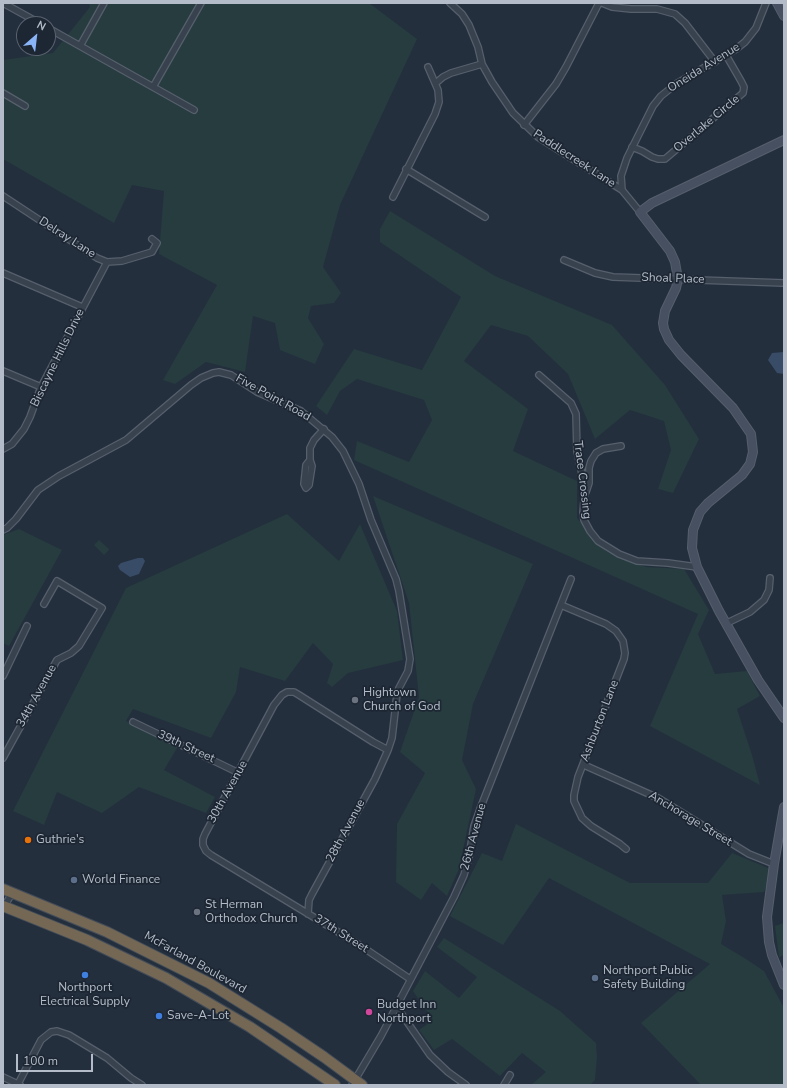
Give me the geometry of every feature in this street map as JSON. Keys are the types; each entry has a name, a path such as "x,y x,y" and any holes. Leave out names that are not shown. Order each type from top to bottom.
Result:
{"highway":[{"name":"McFarland Boulevard","path":"3,889 116,936 209,983 281,1028 357,1083"},
{"path":"3,906 87,940 154,972 250,1027 335,1085"}],"street":[{"path":"3,3 27,16"},
{"path":"80,46 104,3"},
{"path":"153,87 201,3"},
{"name":"Paddlecreek Lane","path":"450,3 462,14 469,25 478,47 482,64 513,113 538,137 622,190 640,212"},
{"path":"524,125 556,84 600,3 631,9 657,9 675,14 685,23 715,62"},
{"name":"Oneida Avenue","path":"622,190 621,176 632,147 650,111 661,96 676,84 715,62 745,42 753,33 762,16 766,3"},
{"path":"777,3 784,16"},
{"path":"56,32 194,110"},
{"name":"Overlake Circle","path":"632,147 652,157 665,159 743,93 744,87 726,55"},
{"path":"436,83 451,73 482,64"},
{"path":"393,197 435,114 439,102 436,83 428,67"},
{"path":"3,93 25,106"},
{"path":"784,140 652,203 640,212 670,251 675,262 678,279 676,288 665,310 663,323 669,340 681,355 737,412 748,428 753,440 754,452 746,470 708,503 697,518 693,530 692,542 697,567 758,680 784,718"},
{"path":"406,169 485,217"},
{"path":"611,183 621,176"},
{"name":"Delray Lane","path":"3,196 97,258 106,262"},
{"path":"106,262 122,261 152,252 157,243 152,239"},
{"name":"Shoal Place","path":"564,260 589,271 607,276 784,283"},
{"name":"Biscayne Hills Drive","path":"3,449 12,444 24,428 30,417 41,387 106,262"},
{"path":"3,273 82,307"},
{"path":"3,371 41,387"},
{"name":"Five Point Road","path":"3,530 16,519 38,490 54,479 126,440 191,385 201,378 213,373 219,372 231,375 257,392 301,411 324,429 343,452 359,484 372,520 394,572 399,591 410,659 408,671 397,694 392,738 388,750"},
{"name":"Trace Crossing","path":"539,375 571,403 576,414 577,451 584,482 585,494 583,513 584,520 598,541 619,554 637,561 697,567"},
{"path":"306,489 304,484 308,474 306,465 310,460 310,448 314,440 324,429"},
{"path":"585,494 589,483 589,468 591,460 603,449 621,446"},
{"path":"727,623 750,612 764,600 769,590 770,578"},
{"name":"26th Avenue","path":"357,1083 454,897 464,874 469,857 474,826 571,579"},
{"name":"34th Avenue","path":"3,758 57,660 71,654 79,646 102,608 57,581 44,604"},
{"name":"Ashburton Lane","path":"561,605 606,624 611,627 623,641 625,654 584,765 578,777 574,801 578,813 586,822 626,849"},
{"path":"3,676 27,626"},
{"name":"30th Avenue","path":"250,878 206,851 203,845 203,839 274,705 282,695 287,692 294,692 388,750"},
{"name":"39th Street","path":"133,722 238,773"},
{"name":"28th Avenue","path":"308,914 309,900 375,778 388,750"},
{"name":"Anchorage Street","path":"584,765 658,798 749,854 774,864"},
{"path":"784,807 774,864 768,911 768,930 772,955 784,985"},
{"name":"37th Street","path":"250,878 358,944 410,979"},
{"path":"3,906 13,892"},
{"path":"396,1006 430,1055 448,1072 466,1085"},
{"path":"3,1077 19,1084 41,1040 51,1032 57,1031 69,1035 107,1058 142,1085"},
{"path":"504,1085 510,1075"}],"green space":[{"path":"89,3 369,3 417,39 340,205 323,267 341,293 334,303 311,306 308,318 324,344 315,364 280,350 275,323 253,316 245,372 206,362 175,384 163,380 217,285 159,254 164,191 132,185 114,223 3,159 3,60 32,56 56,56 56,49 90,7"},
{"path":"390,211 495,276 612,325 665,385 699,439 673,493 658,489 671,450 664,421 630,410 595,439 568,374 528,336 491,325 464,361 528,409 513,451 577,481 577,518 607,552 646,567 684,569 709,610 698,634 715,674 747,671 760,696 737,709 760,785 650,726 698,614 354,460 357,441 409,462 432,420 424,400 357,379 340,391 327,415 316,406 354,349 422,370 461,297 380,242 380,229"},
{"path":"373,496 533,564 473,704 462,760 476,789 459,869 447,896 432,883 421,900 396,882 397,824 425,773 400,752 419,697 409,603"},
{"path":"287,514 339,561 360,524 397,611 403,660 348,673 332,687 327,683 333,664 313,643 285,681 240,667 236,692 211,738 133,709 126,721 177,748 164,770 215,797 206,813 139,787 102,813 57,792 44,825 13,811 126,588"},
{"path":"19,529 62,550 9,646 3,643 3,535"},
{"path":"99,540 109,549 104,555 94,545"},
{"path":"516,824 630,883 708,883 732,853 773,870 764,892 722,895 726,921 721,944 764,971 784,1008 784,1085 701,1085 641,1023 710,964 549,878 503,945 450,916 482,853 502,861"},
{"path":"784,923 784,955 779,957 775,926"},
{"path":"444,938 560,1011 596,1043 597,1057 595,1080 590,1085 531,1085 546,1072 522,1053 500,1076 452,1039 434,1050 419,1030 433,1020 413,991 425,971 459,998 477,977 437,947"}],"water":[{"path":"784,352 784,374 777,373 768,360 772,353"},
{"path":"143,558 145,561 139,574 130,577 120,570 118,566 121,563"}],"place":[{"name":"Hightown Church of God","path":"355,700"},
{"name":"Guthrie's","path":"28,840"},
{"name":"World Finance","path":"74,880"},
{"name":"St Herman Orthodox Church","path":"197,912"},
{"name":"Northport Electrical Supply","path":"85,975"},
{"name":"Northport Public Safety Building","path":"595,978"},
{"name":"Budget Inn Northport","path":"369,1012"},
{"name":"Save-A-Lot","path":"159,1016"}]}
